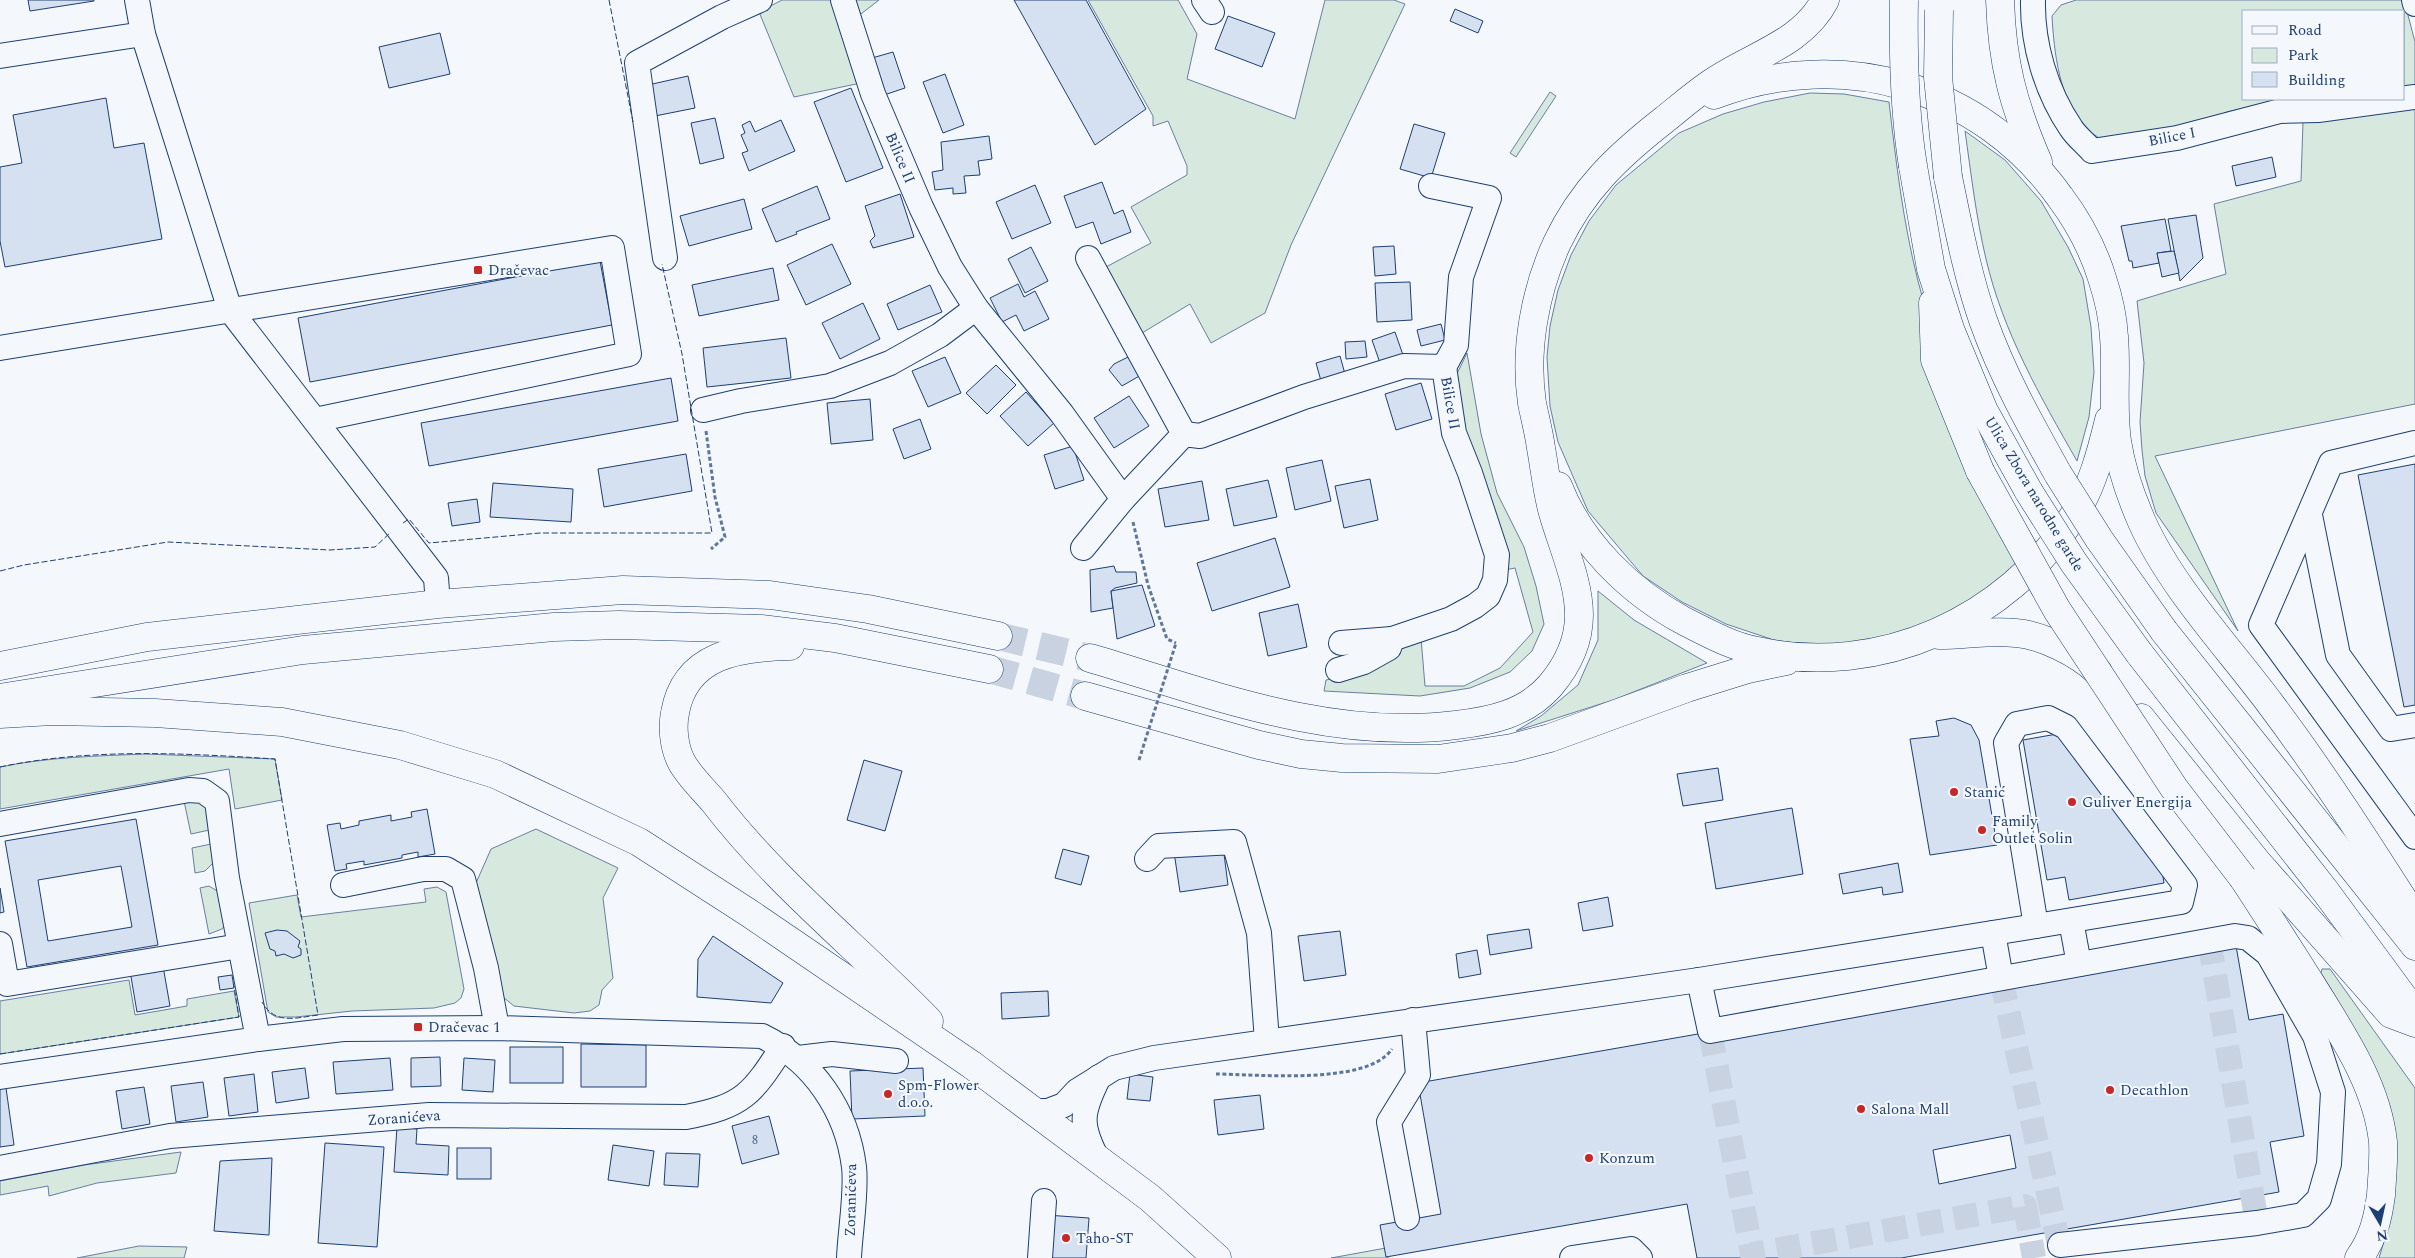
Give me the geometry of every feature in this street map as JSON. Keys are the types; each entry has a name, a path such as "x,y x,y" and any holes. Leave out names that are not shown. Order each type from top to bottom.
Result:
{"main road":[{"path":"1090,658 1273,712 1336,724 1380,728 1431,728 1476,723 1510,715 1538,700 1559,675 1575,644 1579,614 1572,574 1552,510 1532,401 1530,360 1534,320 1543,281 1557,243 1576,208 1601,175 1629,147 1712,83 1794,37 1819,12 1825,0"},
{"name":"Ulica Zbora narodne garde","path":"1904,0 1904,76 1908,135 1931,269 1950,329 1984,411 2029,492 2074,563 2139,653 2326,892 2415,1013"},
{"path":"2000,0 2001,38 2008,82 2024,130 2042,172"},
{"name":"Ulica Zbora narodne garde","path":"1940,5 1938,77 1948,177 1965,260 1983,321 2016,398 2058,474 2099,539 2164,631 2415,946"},
{"path":"1662,122 1698,102 1778,77 1820,74 1861,76 1918,90 1942,99 1979,118 2012,143 2042,172 2078,222 2102,277 2114,337 2114,398 2117,442 2124,475 2142,523 2167,569 2273,707 2357,828 2415,918"},
{"path":"1931,269 1935,360 1980,471 2057,610 2174,788 2243,878 2360,1066 2373,1100 2382,1141 2382,1182 2378,1221 2365,1250 2358,1258"},
{"path":"1540,440 1565,504 1593,545 1605,561 1657,606 1723,640 1757,651 1805,657 1836,657 1887,650 1935,635 1990,605 2037,564 2074,515 2100,458 2114,398"},
{"path":"0,666 147,637 438,604 623,590 770,595 868,610 998,636"},
{"path":"0,698 303,650 554,627 685,625 760,629 872,644 989,669"},
{"path":"1935,635 2018,633 2054,644 2087,661 2132,707 2233,833 2391,1014 2415,1023"},
{"path":"872,644 758,647 713,659 691,675 678,695 672,724 681,760 730,824 792,889 886,977 972,1065"},
{"path":"1085,696 1259,745 1301,754 1350,758 1438,759 1512,748 1550,738 1687,688 1748,669 1805,657"},
{"path":"0,714 52,711 155,713 282,722 400,745 495,774 639,842 749,912 972,1065 1150,1198 1216,1258"}],"street":[{"path":"137,0 142,34 230,310 436,578 438,604"},
{"path":"666,258 636,64 722,17 760,0"},
{"name":"Bilice II","path":"843,0 873,94 920,206 950,267 976,308 1062,414 1123,499"},
{"name":"Bilice I","path":"2033,0 2032,22 2050,90 2071,129 2092,150 2178,138 2280,111 2318,110 2393,100"},
{"path":"2414,0 2415,4"},
{"path":"0,56 142,34"},
{"path":"1431,186 1489,198 1461,277 1456,344 1444,366"},
{"path":"0,348 612,248 629,354 315,420"},
{"path":"1083,548 1123,499 1184,434 1088,258"},
{"path":"704,410 741,401 830,386 890,363 940,335 976,308"},
{"name":"Bilice II","path":"1184,434 1200,436 1304,397 1404,366 1444,366 1454,433 1497,555 1496,573 1488,596 1451,620 1392,639 1340,643"},
{"path":"2415,443 2330,463 2310,515 2261,625 2415,836"},
{"path":"2310,515 2338,655 2391,729 2415,725"},
{"name":"Bilice II","path":"1338,670 1364,662 1389,648 1392,639"},
{"path":"1032,1111 1048,1111 1064,1104 1077,1091 1099,1077 1114,1068 1132,1062 1698,980 2071,921 2181,902 2185,885 2066,727 2048,718 2017,724 2006,742 2036,926"},
{"path":"0,824 189,790 203,791 211,795 217,800 227,878 258,1039"},
{"path":"1147,859 1159,846 1234,842 1259,933 1267,1041"},
{"path":"0,1077 258,1039 343,1029 497,1028 486,968 463,879 446,869 423,869 343,885"},
{"path":"2071,921 2079,964"},
{"path":"1993,933 2001,978"},
{"path":"1698,980 1710,1031 2235,936 2248,938 2268,954 2315,1036 2333,1092 2329,1164 2319,1199 2303,1215 2258,1223 2060,1245"},
{"path":"0,944 7,984 240,946"},
{"path":"1407,1218 1389,1122 1418,1075 1413,1020"},
{"name":"Zoranićeva","path":"497,1028 762,1036 790,1052 808,1067 828,1094 847,1132 854,1168 849,1258"},
{"path":"790,1052 832,1054 896,1061"},
{"name":"Zoranićeva","path":"0,1168 170,1136 429,1115 686,1117 717,1111 743,1099 764,1074 790,1052"},
{"path":"1098,1160 1086,1137 1084,1118 1086,1103 1099,1077"},
{"path":"1040,1258 1044,1201"},
{"path":"1572,1258 1631,1249 1640,1258"}],"path":[{"path":"704,410 715,497 725,537 711,549"},
{"path":"1123,499 1131,513 1146,569 1148,585 1167,639 1176,643 1139,760"},
{"path":"1206,1074 1321,1075 1358,1070 1388,1055 1413,1020"}],"green space":[{"path":"782,0 833,0 861,83 794,97 759,12"},
{"path":"851,0 879,0 857,17"},
{"path":"1088,0 1178,0 1197,34 1187,79 1295,119 1325,0 1394,0 1405,4 1291,245 1265,313 1211,343 1190,304 1142,333 1106,267 1151,243 1131,207 1187,175 1187,166 1168,121 1153,126 1153,116"},
{"path":"2076,0 2404,0 2415,42 2415,86 2405,89 2405,10 2242,10 2242,100 2278,100 2227,112 2202,122 2103,141 2086,128 2076,115 2063,88 2056,59 2052,16 2061,5"},
{"path":"1550,92 1556,96 1516,157 1510,153"},
{"path":"1810,93 1844,94 1889,102 1908,237 1928,315 1953,384 1969,418 2002,484 2038,546 1965,609 1869,643 1815,646 1774,640 1726,624 1682,602 1643,576 1588,511 1558,442 1550,406 1547,357 1550,326 1558,290 1571,255 1589,221 1616,185 1679,133 1723,114 1764,102"},
{"path":"2415,107 2415,404 2155,456 2238,631 2156,513 2145,476 2142,450 2140,422 2144,363 2137,301 2226,274 2214,204 2301,181 2303,122"},
{"path":"1965,131 2005,160 2041,201 2068,247 2083,279 2091,327 2094,372 2089,417 2077,461 2024,363 1993,286 1979,227"},
{"path":"1467,353 1481,434 1497,493 1524,547 1536,586 1544,624 1532,651 1510,672 1470,688 1420,696 1324,691 1326,680 1361,672 1421,638 1425,686 1464,686 1500,668 1533,632 1515,568 1505,570 1466,443 1454,380"},
{"path":"1598,591 1634,620 1707,663 1613,700 1516,731 1541,716 1578,685 1598,640"},
{"path":"146,754 275,759 282,800 235,809 229,769 0,809 0,767 54,759"},
{"path":"184,801 205,805 214,829 191,834"},
{"path":"536,829 618,868 603,898 613,978 602,990 599,1005 590,1011 574,1013 514,1006 503,997 476,883 491,849"},
{"path":"216,843 216,860 205,871 195,873 192,848"},
{"path":"209,886 222,894 228,921 222,929 209,934 200,888"},
{"path":"437,887 446,892 464,989 461,998 455,1003 434,1008 352,1011 296,1017 276,1017 268,1012 249,903 297,895 301,917 426,902 424,889"},
{"path":"2322,969 2330,969 2415,1088 2415,1258 2379,1258 2389,1218 2393,1180 2392,1144 2386,1109 2375,1075 2360,1041 2321,973"},
{"path":"129,980 135,1015 187,1006 187,999 234,991 239,1017 0,1054 0,1001"},
{"path":"181,1152 176,1173 97,1183 49,1196 48,1186 0,1195 0,1181 84,1165"},
{"path":"139,1246 187,1247 184,1258 77,1258"},
{"path":"1386,1248 1388,1258 1331,1258"}],"building":[{"path":"28,0 94,0 94,1 30,11"},
{"path":"1014,0 1086,0 1146,109 1095,145"},
{"path":"1455,9 1483,21 1478,33 1450,21"},
{"path":"1228,16 1275,33 1262,67 1215,49"},
{"path":"440,33 450,74 389,88 379,47"},
{"path":"893,52 905,88 884,95 872,58"},
{"path":"945,74 964,125 943,133 923,82"},
{"path":"688,76 695,108 655,116 648,85"},
{"path":"851,88 883,168 846,182 814,102"},
{"path":"106,98 114,148 144,143 162,239 5,267 0,241 0,167 22,163 13,115"},
{"path":"715,118 724,158 700,164 691,123"},
{"path":"781,120 795,151 749,171 742,153 748,151 741,135 745,133 742,125 750,121 755,132"},
{"path":"1414,124 1445,133 1431,178 1400,169"},
{"path":"989,136 992,159 978,161 980,175 964,176 966,193 953,194 953,188 935,190 932,172 943,170 941,142"},
{"path":"2272,157 2276,177 2236,186 2232,166"},
{"path":"1102,182 1114,214 1123,210 1131,232 1101,244 1093,222 1076,228 1064,196"},
{"path":"1035,185 1051,223 1012,239 996,202"},
{"path":"817,186 830,219 776,242 762,209"},
{"path":"900,194 914,237 873,248 870,241 875,236 865,206"},
{"path":"744,199 752,229 689,246 680,216"},
{"path":"2196,215 2203,258 2180,281 2168,219"},
{"path":"2165,219 2171,251 2157,253 2159,263 2133,268 2132,261 2129,261 2121,226"},
{"path":"832,244 851,284 806,305 787,265"},
{"path":"1394,246 1396,274 1375,276 1373,247"},
{"path":"1031,247 1048,281 1025,293 1008,259"},
{"path":"2174,251 2179,273 2162,277 2157,253"},
{"path":"600,261 612,325 310,382 298,318"},
{"path":"773,268 779,300 699,316 692,285"},
{"path":"1410,282 1412,320 1377,322 1375,283"},
{"path":"1018,284 1024,297 1035,291 1049,319 1024,331 1016,315 1002,322 990,298"},
{"path":"930,285 942,312 898,330 887,304"},
{"path":"863,303 880,339 840,359 822,323"},
{"path":"1441,324 1445,340 1421,346 1417,330"},
{"path":"1395,332 1403,355 1380,363 1372,340"},
{"path":"786,338 791,378 707,387 703,348"},
{"path":"1365,341 1367,357 1346,359 1345,342"},
{"path":"1340,356 1345,374 1321,381 1316,363"},
{"path":"945,357 961,393 928,407 912,371"},
{"path":"1128,357 1141,375 1122,386 1109,370 1114,364"},
{"path":"996,365 1016,385 987,414 966,393"},
{"path":"671,378 678,421 429,466 421,423"},
{"path":"1421,383 1432,419 1396,430 1385,394"},
{"path":"1026,392 1054,423 1028,446 1000,416"},
{"path":"1129,396 1149,426 1114,448 1094,418"},
{"path":"870,399 873,440 831,444 827,403"},
{"path":"920,419 931,449 904,459 893,429"},
{"path":"1073,446 1084,480 1055,489 1044,455"},
{"path":"686,454 692,491 604,507 598,469"},
{"path":"1322,460 1331,501 1295,510 1286,468"},
{"path":"2415,464 2415,705 2404,707 2358,475"},
{"path":"1370,479 1378,520 1344,528 1335,486"},
{"path":"1268,480 1277,517 1234,526 1226,489"},
{"path":"1202,481 1209,520 1165,527 1158,489"},
{"path":"493,483 573,489 571,522 490,517"},
{"path":"477,499 480,522 452,526 448,503"},
{"path":"1275,538 1290,587 1212,611 1197,563"},
{"path":"1114,566 1116,572 1136,572 1137,583 1115,588 1111,591 1113,608 1091,612 1090,570"},
{"path":"1142,585 1155,626 1117,639 1111,591"},
{"path":"1298,604 1307,647 1268,656 1259,613"},
{"name":"Stanić","path":"1954,718 1971,725 1979,740 1997,845 1930,855 1910,739 1939,736 1936,721"},
{"name":"Guliver Energija","path":"2057,734 2161,864 2164,883 2069,900 2065,877 2047,880 2023,740"},
{"path":"864,760 902,771 885,831 847,820"},
{"path":"1718,768 1723,800 1683,806 1677,774"},
{"path":"1792,808 1803,874 1716,889 1705,823"},
{"path":"427,809 435,854 418,857 418,852 402,855 402,858 364,865 364,861 346,864 347,869 335,871 327,825 340,823 341,829 359,825 359,821 391,815 391,821 412,817 411,812"},
{"path":"136,819 158,945 27,967 5,841","holes":["121,866 132,927 48,941 38,880"]},
{"path":"1223,846 1228,885 1180,892 1174,852"},
{"path":"1063,849 1089,856 1081,885 1055,878"},
{"path":"1898,863 1903,892 1883,895 1882,887 1843,894 1839,874"},
{"path":"0,888 4,912 0,913"},
{"path":"1608,897 1613,926 1583,931 1578,903"},
{"path":"1529,929 1532,948 1490,955 1487,935"},
{"path":"277,930 287,931 300,941 298,947 301,949 301,955 293,958 284,954 276,956 275,951 270,949 265,933"},
{"path":"1340,931 1346,975 1304,981 1298,936"},
{"path":"713,936 783,983 771,1003 697,997 698,959"},
{"name":"Salona Mall","path":"2235,940 2249,1020 2283,1014 2304,1136 2270,1142 2279,1192 1901,1258 1697,1258 1687,1204 1386,1257 1380,1225 1441,1214 1418,1083","holes":["2010,1135 2016,1168 1939,1184 1933,1150"]},
{"path":"1477,950 1481,974 1459,978 1456,954"},
{"path":"163,966 170,1006 137,1012 130,971"},
{"path":"232,975 234,988 220,990 218,977"},
{"path":"1048,991 1049,1016 1002,1019 1001,993"},
{"path":"581,1044 646,1045 646,1087 581,1087"},
{"path":"510,1047 563,1047 563,1083 510,1083"},
{"path":"440,1057 441,1086 411,1087 411,1058"},
{"path":"390,1058 393,1090 336,1094 333,1062"},
{"path":"464,1058 495,1060 493,1092 462,1090"},
{"path":"305,1068 309,1098 276,1103 272,1072"},
{"name":"Spm-Flower d.o.o.","path":"923,1068 925,1116 852,1119 850,1071"},
{"path":"254,1074 258,1112 229,1116 224,1078"},
{"path":"1130,1074 1153,1077 1150,1101 1127,1099"},
{"path":"203,1082 208,1117 176,1122 171,1086"},
{"path":"144,1087 150,1124 122,1129 116,1091"},
{"path":"6,1088 14,1145 0,1147 0,1089"},
{"path":"1260,1095 1264,1129 1218,1135 1214,1100"},
{"path":"769,1116 779,1154 742,1164 732,1126"},
{"path":"397,1127 417,1129 416,1144 449,1146 448,1175 394,1172"},
{"path":"325,1143 384,1147 377,1247 318,1243"},
{"path":"613,1145 654,1151 649,1186 608,1180"},
{"path":"457,1148 491,1148 491,1179 457,1179"},
{"path":"666,1153 700,1154 698,1187 664,1185"},
{"path":"272,1158 269,1235 214,1231 220,1161"},
{"name":"Taho-ST","path":"1046,1215 1089,1218 1086,1258 1043,1258"}],"tunnel":[{"path":"998,636 1090,658"},
{"path":"989,669 1085,696"},
{"path":"2209,940 2257,1223"},
{"path":"2001,978 2062,1258"},
{"path":"1710,1031 1752,1254 2025,1206 2034,1258"}],"fence":[{"path":"609,0 633,122"},
{"path":"403,523 409,519 429,543 540,533 712,533 682,354 662,264"},
{"path":"0,571 24,565 168,542 330,550 375,547 391,532"},
{"path":"0,767 68,757 137,754 275,759 318,1015 294,1018 279,1017 267,1009 262,1002"},
{"path":"0,1054 239,1017 234,986"}],"place":[{"name":"Dračevac","path":"478,270"},
{"name":"Stanić","path":"1954,792"},
{"name":"Guliver Energija","path":"2072,802"},
{"name":"Family Outlet Solin","path":"1982,830"},
{"name":"Dračevac 1","path":"418,1027"},
{"name":"Decathlon","path":"2110,1090"},
{"name":"Spm-Flower d.o.o.","path":"888,1094"},
{"name":"Salona Mall","path":"1861,1109"},
{"name":"Konzum","path":"1589,1158"},
{"name":"Taho-ST","path":"1066,1238"}]}
